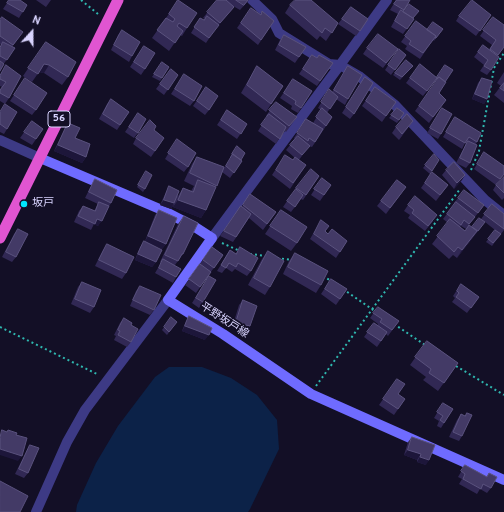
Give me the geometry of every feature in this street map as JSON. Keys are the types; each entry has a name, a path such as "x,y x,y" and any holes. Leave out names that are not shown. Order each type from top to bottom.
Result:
{"highway":[{"name":"56","path":"0,238 118,0"}],"main road":[{"path":"40,158 162,210 196,227 212,238 168,300"},
{"name":"平野坂戸線","path":"168,300 223,334 311,394 504,480"}],"street":[{"path":"252,0 272,19 279,33 329,64 340,65 359,76 395,104 466,181 485,200 504,215"},
{"path":"212,238 387,0"},
{"path":"0,140 40,158"},
{"path":"36,512 68,442 85,410 168,300"}],"path":[{"path":"81,0 107,22"},
{"path":"311,394 466,181 479,151 494,68 504,53"},
{"path":"212,238 243,252"},
{"path":"248,254 269,256"},
{"path":"276,258 290,259 295,262"},
{"path":"319,273 332,282"},
{"path":"339,286 378,313"},
{"path":"390,321 428,347"},
{"path":"0,328 99,375 106,381"},
{"path":"453,364 504,395"}],"water":[{"path":"169,367 202,367 231,378 257,395 277,420 279,449 250,509 248,512 76,512 77,505 96,463 118,426 155,377"}],"building":[{"path":"9,0 20,0 27,5 23,12 7,3"},
{"path":"178,0 197,13 187,28 179,23 177,26 183,31 175,43 157,30 166,18 173,22 175,19 169,14"},
{"path":"217,0 226,0 234,7 220,23 207,12"},
{"path":"236,0 248,0 244,5"},
{"path":"295,0 311,0 338,23 332,33 325,28 322,33 290,5"},
{"path":"397,0 410,0 404,10 394,4"},
{"path":"472,0 491,15 480,31 459,16"},
{"path":"409,4 419,11 413,18 403,12"},
{"path":"351,7 368,19 360,31 342,19"},
{"path":"251,8 261,15 262,11 274,21 261,40 241,23"},
{"path":"401,10 414,19 407,29 395,21"},
{"path":"207,16 219,25 209,38 194,27 200,18 204,20"},
{"path":"2,17 23,32 13,45 0,36 0,20"},
{"path":"493,17 504,25 504,47 498,55 490,49 496,40 483,30"},
{"path":"416,21 436,36 423,53 409,44 411,41 405,36"},
{"path":"433,22 443,29 436,38 436,36 427,30"},
{"path":"122,30 140,42 132,56 114,45"},
{"path":"378,34 398,49 386,63 367,48"},
{"path":"284,35 306,47 299,57 279,45"},
{"path":"3,42 15,48 7,60 0,56 0,48"},
{"path":"46,42 76,62 68,77 49,65 44,64 38,74 28,68"},
{"path":"483,45 499,57 491,70 484,66 488,60 478,52"},
{"path":"144,46 155,53 145,69 134,62"},
{"path":"399,49 406,55 395,70 388,65"},
{"path":"312,55 317,58 319,55 333,63 320,81 303,69"},
{"path":"406,60 413,66 402,77 395,73"},
{"path":"0,61 4,64 0,71"},
{"path":"162,62 169,67 162,78 154,74"},
{"path":"420,64 437,78 427,91 410,78"},
{"path":"6,65 21,76 9,98 0,93 0,90 6,82 0,79 0,76"},
{"path":"445,65 453,70 445,82 437,77"},
{"path":"257,66 283,86 271,104 247,85"},
{"path":"348,66 362,75 348,99 334,90"},
{"path":"171,69 178,75 168,90 160,84"},
{"path":"184,74 202,86 194,101 175,89"},
{"path":"365,77 373,83 354,114 346,107"},
{"path":"439,77 446,82 439,93 446,100 433,117 419,106"},
{"path":"25,78 47,93 36,110 14,95"},
{"path":"482,78 492,81 487,99 475,94"},
{"path":"293,79 312,91 301,108 295,104 296,101 284,93"},
{"path":"504,83 504,91 500,88"},
{"path":"206,87 218,96 209,110 197,101"},
{"path":"375,87 396,102 386,116 366,101"},
{"path":"329,89 338,97 330,109 321,102"},
{"path":"111,99 129,112 120,125 103,114"},
{"path":"276,102 297,117 289,126 269,110"},
{"path":"5,104 17,112 7,129 0,124 0,112"},
{"path":"322,108 332,117 326,126 316,117"},
{"path":"397,108 404,113 399,120 391,115"},
{"path":"442,108 452,114 441,134 430,128"},
{"path":"227,110 247,124 241,134 221,120"},
{"path":"138,113 146,119 138,133 129,127"},
{"path":"269,114 286,127 280,139 261,125"},
{"path":"407,114 413,121 402,134 396,127"},
{"path":"455,117 481,133 477,142 469,137 465,143 446,132"},
{"path":"306,119 323,129 315,142 309,138 308,141 297,133"},
{"path":"150,120 156,126 154,130 164,138 155,151 136,138"},
{"path":"32,121 43,129 36,139 24,132"},
{"path":"68,123 80,128 75,138 90,144 86,157 58,145"},
{"path":"298,136 310,146 302,155 290,145"},
{"path":"177,139 196,153 188,167 168,153"},
{"path":"468,141 477,145 470,163 460,158"},
{"path":"237,146 245,153 241,160 232,154"},
{"path":"484,152 504,166 504,174 500,179 477,164"},
{"path":"233,154 242,161 234,173 226,166"},
{"path":"434,154 439,160 432,171 425,165"},
{"path":"285,155 293,160 295,157 306,165 293,183 276,170"},
{"path":"197,157 224,167 217,186 190,173"},
{"path":"454,162 465,175 457,183 446,170"},
{"path":"311,169 319,176 306,195 296,188"},
{"path":"146,171 152,175 145,189 138,185"},
{"path":"432,172 448,185 440,195 425,183"},
{"path":"504,177 504,193 496,185"},
{"path":"322,178 331,185 324,195 314,189"},
{"path":"95,179 117,190 111,203 89,192"},
{"path":"198,180 216,187 206,210 178,200 183,188 193,192"},
{"path":"397,180 406,187 390,208 381,201"},
{"path":"169,186 179,191 174,203 164,200"},
{"path":"296,189 303,195 295,207 287,201"},
{"path":"464,190 484,205 478,213 458,198"},
{"path":"250,194 276,212 267,224 243,205"},
{"path":"415,196 437,215 428,226 412,213 414,210 408,205"},
{"path":"99,202 109,206 102,221 97,219 95,224 78,216 83,206 95,211"},
{"path":"456,202 475,217 469,224 464,220 461,225 447,214"},
{"path":"492,204 504,214 504,229 484,214"},
{"path":"241,206 251,214 236,237 224,231"},
{"path":"159,210 177,218 166,244 148,236"},
{"path":"281,210 307,227 297,243 270,226"},
{"path":"184,216 198,223 178,261 165,255"},
{"path":"479,218 485,222 478,231 472,227"},
{"path":"450,219 465,231 469,225 477,231 462,250 458,247 454,252 437,236"},
{"path":"321,220 329,226 325,231 328,234 332,229 347,241 340,252 314,234"},
{"path":"18,229 28,234 16,257 6,252"},
{"path":"495,230 501,234 493,243 488,239"},
{"path":"144,241 162,250 156,262 138,254"},
{"path":"107,244 134,257 126,273 99,260"},
{"path":"212,247 223,255 214,268 203,260"},
{"path":"240,247 258,258 251,271 238,263 236,267 229,263 226,268 221,265 230,250 236,254"},
{"path":"268,251 284,261 270,287 254,278"},
{"path":"295,253 328,271 321,285 288,267"},
{"path":"163,259 181,269 176,277 159,268"},
{"path":"200,264 211,272 200,287 189,279"},
{"path":"209,276 216,280 203,302 196,298"},
{"path":"331,279 347,289 340,299 325,289"},
{"path":"82,282 101,290 94,307 75,299"},
{"path":"461,284 479,297 471,308 456,297 459,293 457,291"},
{"path":"140,286 161,295 154,310 133,300"},
{"path":"243,300 257,306 250,326 236,323"},
{"path":"378,307 399,321 392,330 380,322 382,319 373,313"},
{"path":"189,316 212,328 209,335 185,326"},
{"path":"171,317 177,322 169,332 164,327"},
{"path":"124,318 138,329 131,342 118,335 120,331 118,330"},
{"path":"374,323 387,332 381,341 367,332"},
{"path":"427,341 458,363 444,383 429,373 431,369 415,357"},
{"path":"397,379 405,384 398,394 405,399 398,409 383,399"},
{"path":"443,403 453,409 444,423 440,420 443,416 437,412"},
{"path":"467,413 472,415 462,436 453,432 461,414 465,416"},
{"path":"2,430 7,432 8,430 17,433 16,435 27,438 22,456 0,449"},
{"path":"412,437 435,445 429,460 420,457 421,454 408,450"},
{"path":"30,445 39,448 28,473 19,469"},
{"path":"465,465 487,477 489,473 497,477 491,488 483,484 481,489 463,479 465,474 461,471"},
{"path":"0,481 28,496 20,512 0,512"}],"place":[{"name":"坂戸","path":"24,204"}]}
